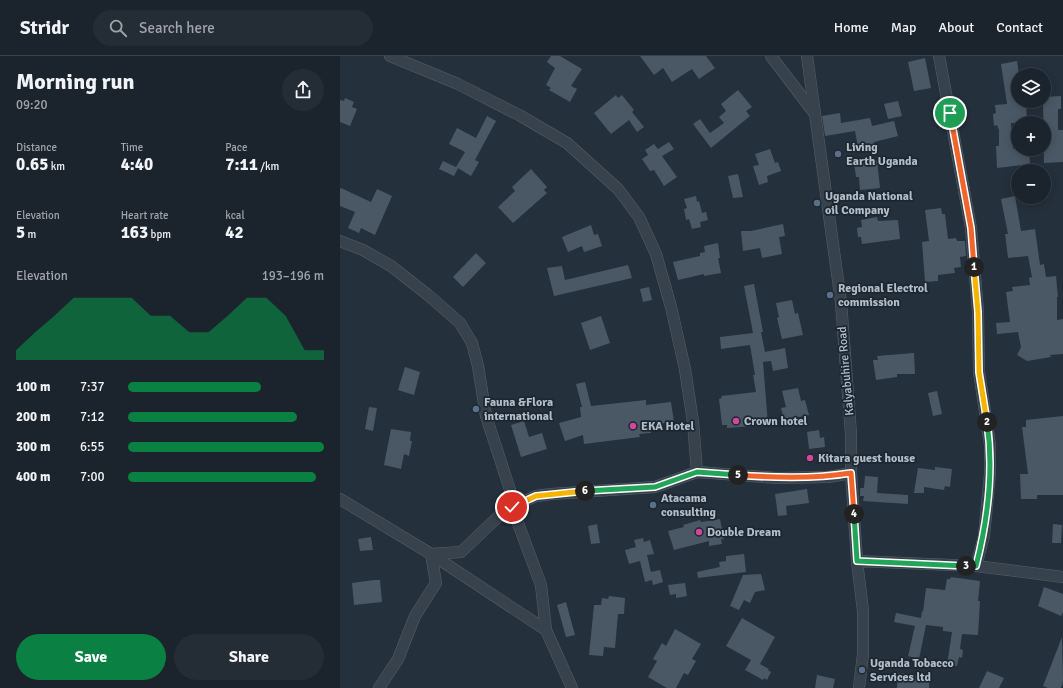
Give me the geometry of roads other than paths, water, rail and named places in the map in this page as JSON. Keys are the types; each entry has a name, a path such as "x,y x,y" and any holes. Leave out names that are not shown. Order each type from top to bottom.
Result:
{"street":[{"path":"390,56 458,84 519,115 567,143 618,189 639,217 656,254 671,306 685,369 693,422 697,472"},
{"path":"771,56 816,116"},
{"name":"Kalyabuhire Road","path":"807,56 841,302 851,434 851,473 857,561 863,610 863,654 859,688"},
{"path":"939,56 971,228 978,312 979,372 990,445 990,474 984,536 976,566"},
{"path":"340,241 363,250 391,266 428,295 460,323 472,343 478,366 486,416 510,490 512,507 542,585 546,630 572,688"},
{"path":"431,554 461,552 500,515 512,507 536,496 655,487 697,472 777,478 829,477 851,473"},
{"path":"340,499 431,554 546,630"},
{"path":"379,688 398,659 415,616 436,584 431,554"},
{"path":"857,561 976,566 1063,577"}],"place":[{"name":"Living Earth Uganda","path":"838,154"},
{"name":"Uganda National oil Company","path":"817,203"},
{"name":"Regional Electrol commission","path":"830,295"},
{"name":"Fauna &Flora international","path":"476,409"},
{"name":"Crown hotel","path":"736,421"},
{"name":"EKA Hotel","path":"633,426"},
{"name":"Kitara guest house","path":"810,458"},
{"name":"Atacama consulting","path":"653,505"},
{"name":"Double Dream","path":"699,532"},
{"name":"Uganda Tobacco Services ltd","path":"862,670"}]}
